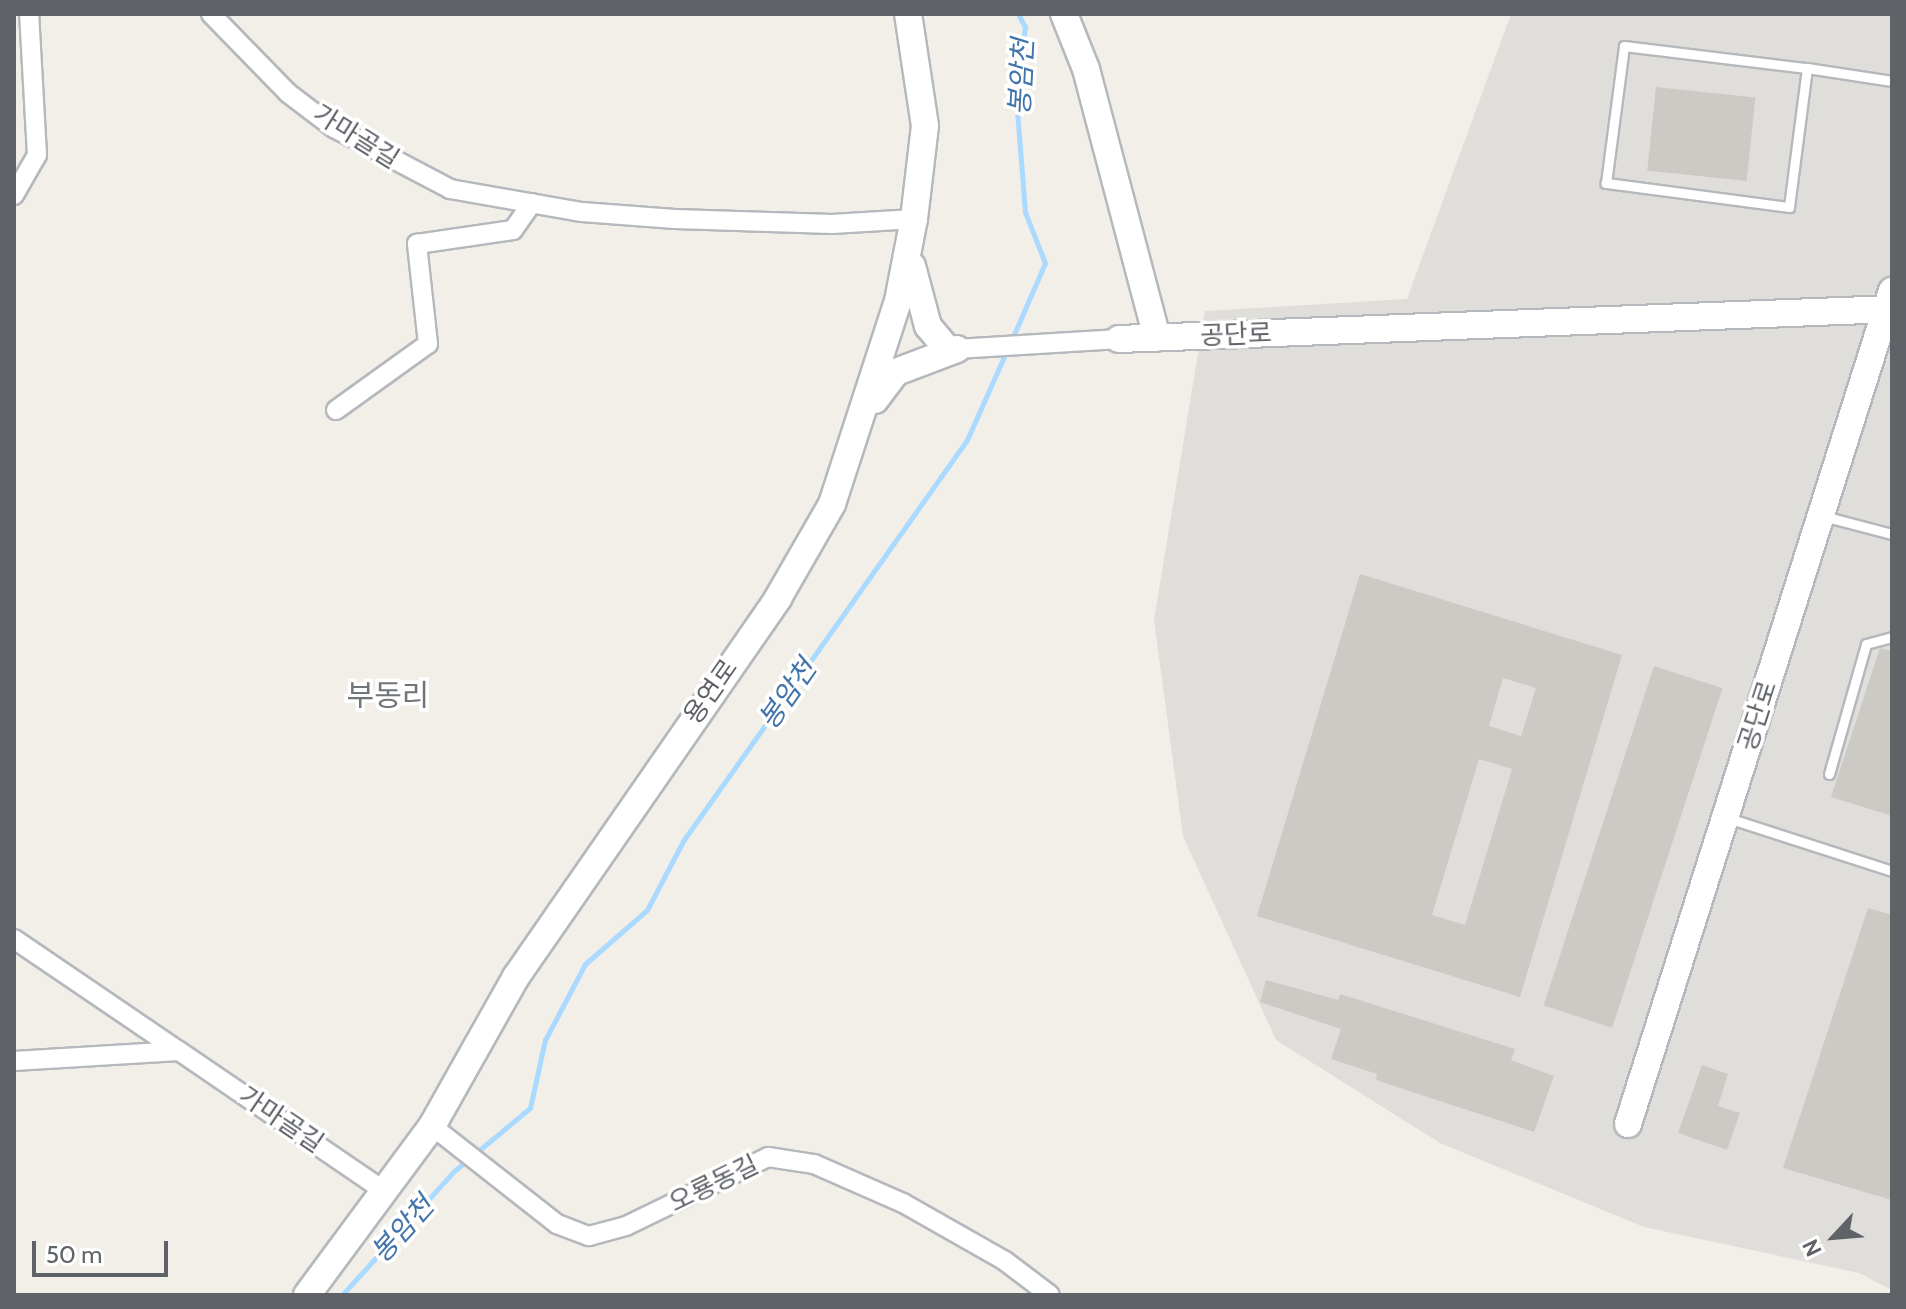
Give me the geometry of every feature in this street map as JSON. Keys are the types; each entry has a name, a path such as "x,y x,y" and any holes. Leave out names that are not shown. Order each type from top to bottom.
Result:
{"street":[{"path":"14,195 37,155 29,14"},
{"name":"가마골길","path":"211,14 288,93 334,128 450,189 532,203 675,219 832,224 914,219"},
{"name":"용연로","path":"307,1295 377,1185 442,1134 516,977 778,598 832,504 866,413 914,219 925,126 908,14"},
{"path":"1064,14 1086,69 1157,338"},
{"path":"336,410 428,344 417,244 513,230 532,203"},
{"path":"909,247 917,301 952,349"},
{"name":"공단로","path":"1119,339 1891,303 1628,1124"},
{"path":"866,413 896,372 952,349 1119,339"},
{"name":"가마골길","path":"14,939 377,1185"},
{"path":"14,1061 179,1051"},
{"name":"오룡동길","path":"442,1134 504,1178 557,1224 589,1236 626,1226 768,1157 814,1164 903,1203 1005,1261 1050,1295"}],"lane":[{"path":"1807,68 1789,207 1606,183 1624,46 1807,68 1892,81"},
{"path":"1823,516 1892,534"},
{"path":"1829,774 1866,644 1892,637"},
{"path":"1725,817 1892,871"}],"shaded area":[{"path":"1511,14 1892,14 1892,1290 1859,1273 1644,1227 1440,1143 1276,1040 1183,836 1154,620 1205,311 1407,299"}],"building":[{"path":"1656,87 1755,97 1747,181 1647,171"},
{"path":"1360,574 1622,655 1520,997 1257,916","holes":["1503,678 1536,688 1521,736 1489,726","1479,759 1512,769 1465,925 1432,915"]},
{"path":"1880,648 1892,651 1892,816 1831,797"},
{"path":"1654,666 1722,688 1612,1028 1544,1006"},
{"path":"1868,908 1892,915 1892,1200 1783,1168"},
{"path":"1266,980 1338,1000 1340,994 1515,1049 1511,1060 1554,1076 1534,1132 1376,1080 1377,1074 1331,1059 1341,1029 1260,1002"},
{"path":"1702,1065 1728,1074 1718,1106 1740,1113 1727,1150 1678,1133"}],"waterway":[{"name":"봉암천","path":"1011,341 1045,263 1025,212 1016,98 1025,27 1018,14"},
{"name":"봉암천","path":"342,1295 454,1171 530,1108 545,1040 585,964 647,910 683,841 966,442 1007,350"}],"district":[{"name":"부동리","path":"388,696"}]}
